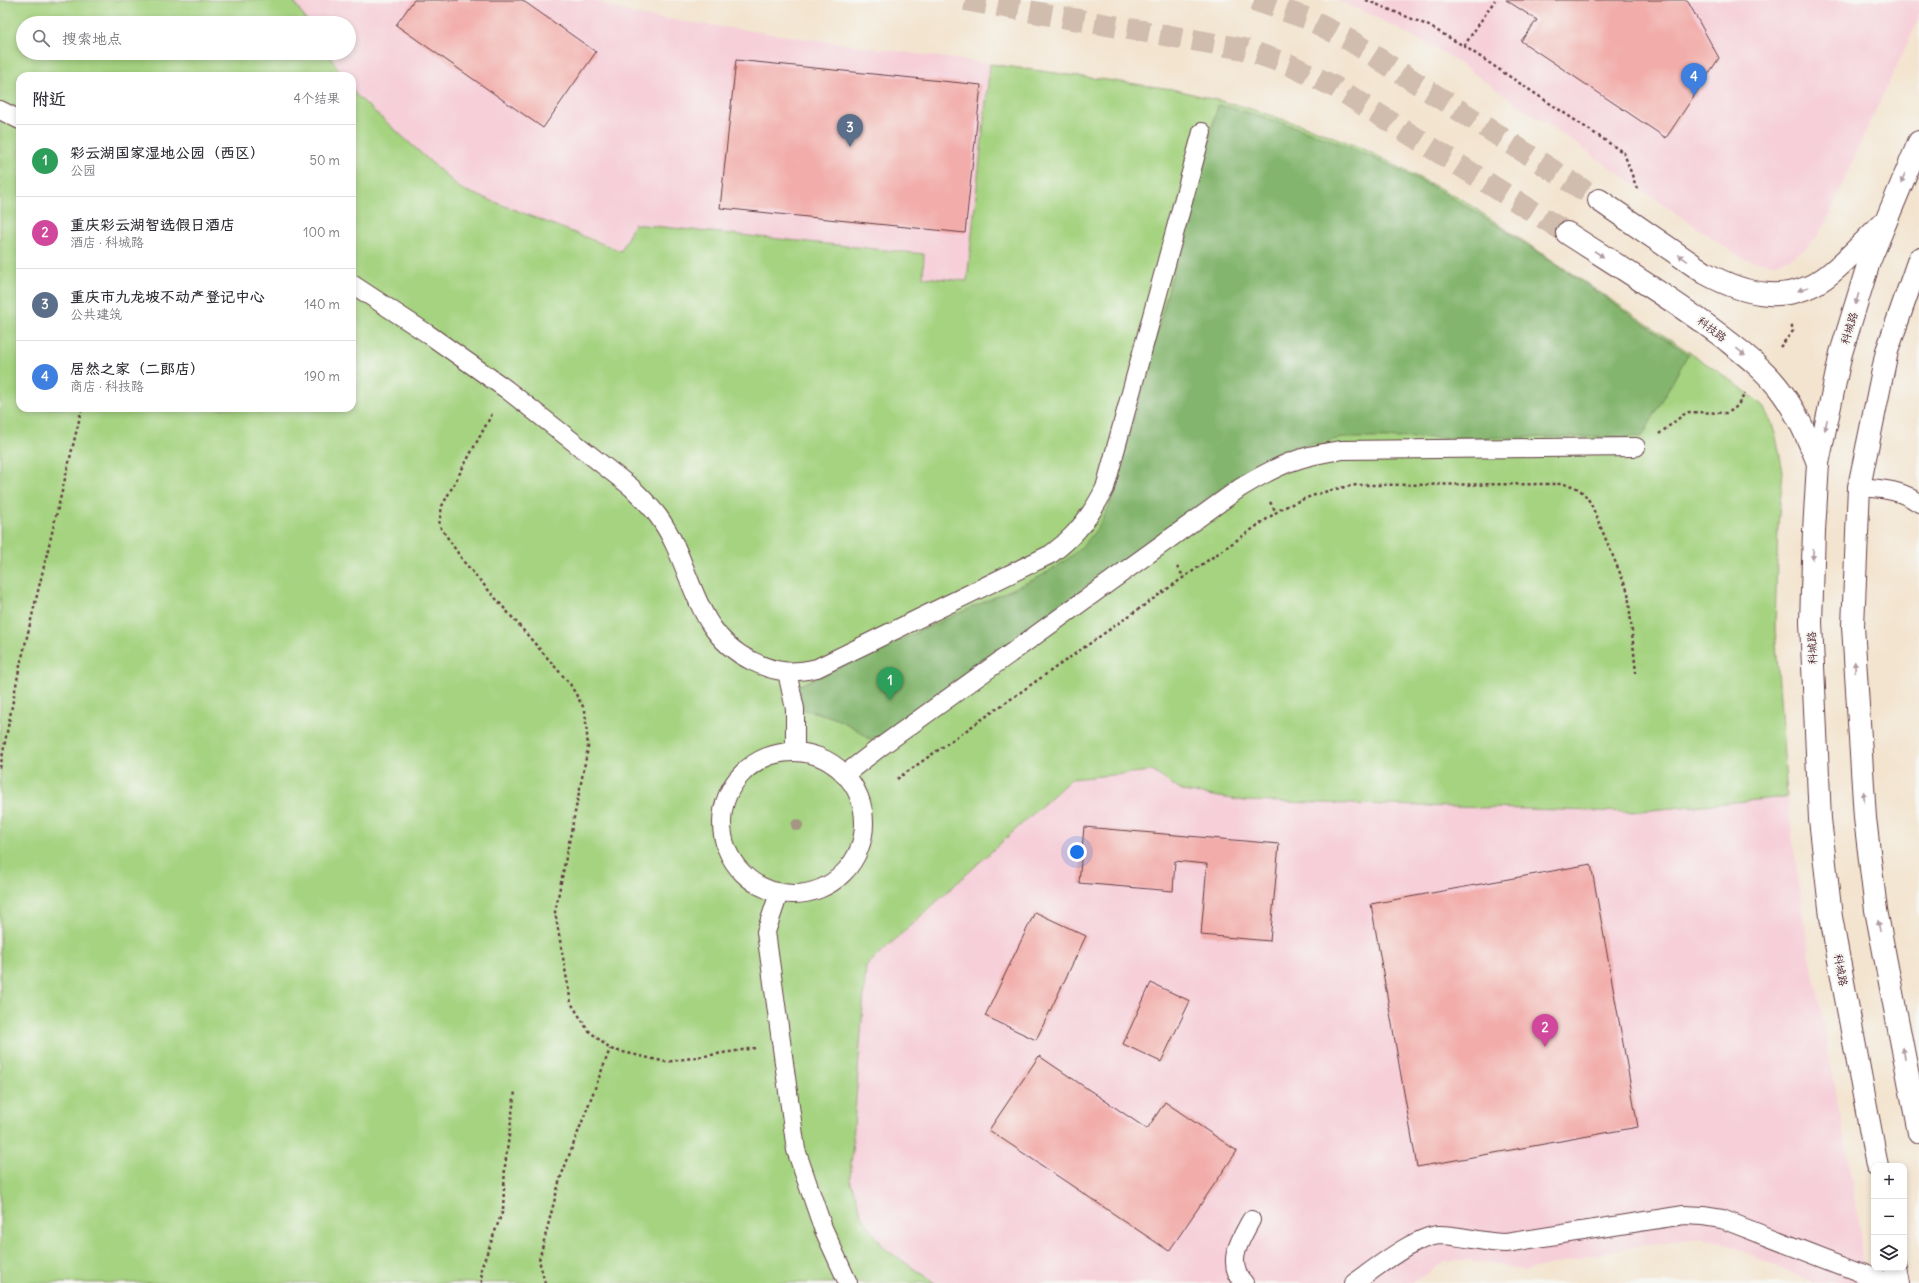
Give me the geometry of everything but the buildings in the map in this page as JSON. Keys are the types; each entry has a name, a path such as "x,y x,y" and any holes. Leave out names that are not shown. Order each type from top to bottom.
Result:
{"main road":[{"name":"科城路","path":"1876,1163 1831,916 1820,819 1811,622 1818,463 1841,353 1869,262 1919,142"},
{"path":"1599,200 1706,273 1736,288 1764,295 1786,294 1803,290 1816,283 1831,273 1886,220"},
{"name":"科技路","path":"1566,232 1698,319 1762,370 1777,386 1792,407 1806,432 1818,463"},
{"path":"1919,259 1887,352 1859,487 1853,626 1865,818 1876,910 1919,1133"},
{"path":"1896,1271 1898,1283"}],"lane":[{"path":"0,110 16,118"},
{"path":"356,287 428,334 506,389 647,502 659,516 710,626 720,640 761,666 787,672 796,672 817,668 1051,554 1068,542 1082,526 1096,506 1104,488 1202,132"},
{"path":"844,775 879,748 1240,488 1266,472 1292,460 1342,450 1636,447"},
{"path":"1859,487 1894,490 1909,496 1919,503"},
{"path":"787,672 795,709 795,752"},
{"path":"795,752 818,756 832,764 844,775 854,787 863,809 863,833 856,855 843,874 824,887 802,894 779,893 757,885 740,871 727,852 722,829 724,806 733,784 750,766 771,755 795,752"},
{"path":"779,893 766,932 781,1043 785,1060 796,1150 823,1228 848,1283"},
{"path":"1354,1283 1417,1241 1429,1236 1440,1235 1493,1243 1506,1243 1684,1215 1722,1219 1886,1283"},
{"path":"1244,1283 1238,1277 1235,1263 1237,1246 1251,1220"}],"path":[{"path":"1366,0 1427,25 1464,46 1624,153 1636,188 1642,192"},
{"path":"1464,46 1495,0"},
{"path":"1775,352 1793,331 1790,318"},
{"path":"1636,447 1648,443 1683,415 1689,412 1732,412 1748,388"},
{"path":"506,389 452,484 442,506 439,525 464,562 570,684 585,710 588,748 555,912 571,1003 588,1030 610,1049 666,1062 781,1043"},
{"path":"0,768 19,670 81,412"},
{"path":"897,779 1281,509 1303,498 1329,490 1365,485 1561,484 1576,486 1587,496 1591,504 1628,592 1636,672"},
{"path":"545,1283 539,1260 560,1179 610,1049"},
{"path":"482,1283 481,1269 503,1210 505,1166 515,1091"}],"shaded area":[{"path":"293,0 593,0 636,15 990,64 967,281 922,277 924,254 634,224 622,251 461,189 356,95 356,72 340,72 333,60 356,60 356,16 303,16"},
{"path":"1336,0 1919,0 1919,19 1862,139 1828,218 1816,238 1803,250 1790,258 1773,264 1747,260 1734,253 1444,53 1374,16"},
{"path":"1152,771 1182,791 1245,801 1630,812 1787,797 1804,923 1854,1189 1866,1283 1813,1283 1722,1242 1699,1238 1642,1245 1525,1271 1470,1260 1445,1262 1412,1283 935,1283 885,1249 863,1218 850,1179 866,966 1071,779"}],"green space":[{"path":"0,0 293,0 303,16 16,16 16,60 333,60 340,72 16,72 16,412 356,412 356,95 461,189 621,251 634,224 924,254 923,277 967,281 990,64 1172,89 1241,106 1314,129 1366,150 1464,201 1735,383 1762,405 1770,418 1776,437 1783,471 1778,526 1775,628 1787,797 1630,812 1245,801 1182,791 1152,771 1071,779 866,966 850,1179 863,1218 885,1249 935,1283 0,1283"},
{"path":"1218,105 1250,113 1314,134 1406,173 1464,205 1521,241 1688,354 1642,437 1344,438 1295,447 1273,455 1249,468 873,742 849,725 822,714 803,710 798,686 1039,577 1064,562 1092,536 1106,513 1112,499"}],"tunnel":[{"path":"965,0 1244,49 1290,65 1335,87 1567,233"},
{"path":"1254,0 1306,18 1351,41 1599,200"}],"place":[{"name":"居然之家（二郎店）","path":"1694,96"},
{"name":"重庆市九龙坡不动产登记中心","path":"850,147"},
{"name":"彩云湖国家湿地公园（西区）","path":"890,700"},
{"name":"重庆彩云湖智选假日酒店","path":"1545,1047"}]}
